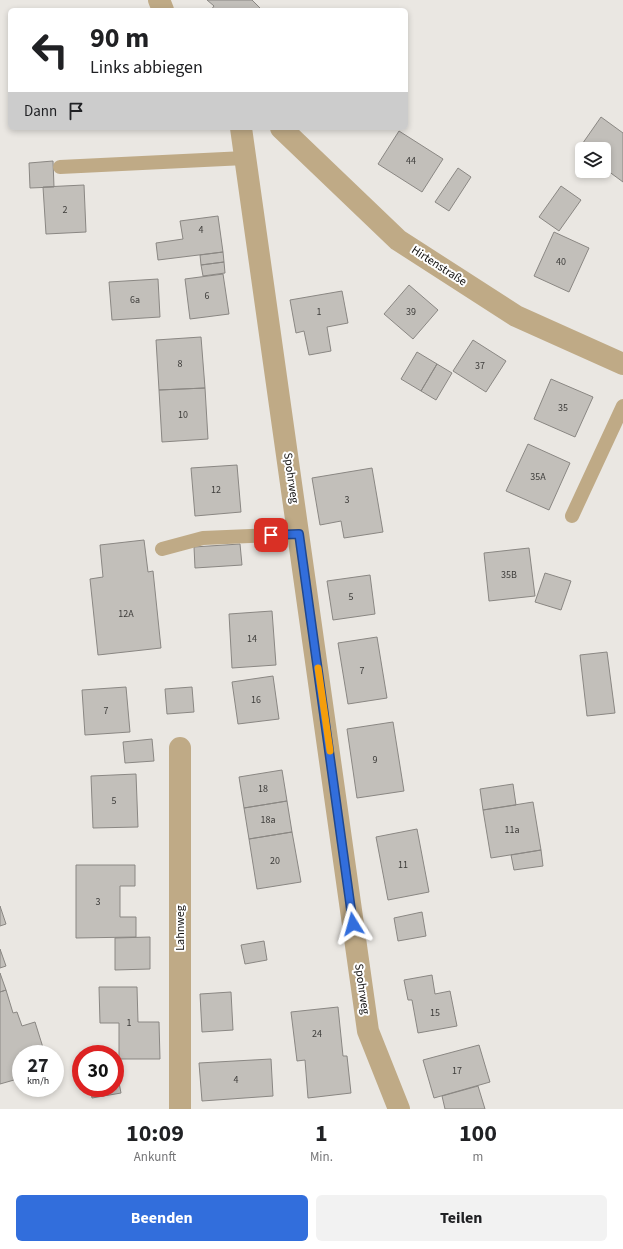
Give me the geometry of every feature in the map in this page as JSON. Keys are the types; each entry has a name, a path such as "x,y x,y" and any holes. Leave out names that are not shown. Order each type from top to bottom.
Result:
{"street":[{"name":"Spohrweg","path":"241,130 368,1031 399,1109"},
{"name":"Hirtenstraße","path":"283,130 398,240 516,316 623,364"},
{"name":"Lahnweg","path":"180,748 180,1109"}],"lane":[{"path":"60,167 246,158"},
{"path":"572,516 623,406"},
{"path":"162,549 203,538 299,534"}],"building":[{"path":"207,0 252,0 260,8 212,8 214,6"},
{"path":"601,117 623,133 623,182 611,173 611,142 584,142"},
{"path":"399,131 443,159 422,192 378,164"},
{"path":"53,161 54,187 30,188 29,163"},
{"path":"458,168 471,177 449,211 435,202"},
{"path":"84,185 86,232 46,234 43,187"},
{"path":"561,186 581,200 559,231 539,217"},
{"path":"218,216 223,252 158,260 156,243 183,239 180,221"},
{"path":"554,232 589,248 569,292 534,276"},
{"path":"223,252 224,262 201,265 200,255"},
{"path":"224,262 225,273 203,276 201,265"},
{"path":"223,274 229,314 190,319 185,279"},
{"path":"158,279 160,317 112,320 109,282"},
{"path":"409,285 438,310 413,339 384,314"},
{"path":"342,291 348,323 327,327 331,351 309,355 304,331 296,333 290,300"},
{"path":"201,337 205,388 159,390 156,340"},
{"path":"473,340 506,361 486,392 453,371"},
{"path":"417,352 437,364 421,391 401,379"},
{"path":"437,364 452,373 436,400 421,391"},
{"path":"551,379 593,397 575,437 534,419"},
{"path":"205,388 208,439 162,442 159,390"},
{"path":"528,444 570,463 549,510 506,491"},
{"path":"237,465 241,512 195,516 191,468"},
{"path":"372,468 383,532 344,538 341,521 320,525 312,478"},
{"path":"144,540 148,572 153,571 161,648 98,655 90,579 103,577 100,545"},
{"path":"240,544 242,565 195,568 194,547"},
{"path":"529,548 535,596 489,601 484,553"},
{"path":"545,573 571,581 561,610 535,602"},
{"path":"370,575 375,614 333,620 327,581"},
{"path":"272,611 276,665 232,668 229,614"},
{"path":"377,637 387,698 348,704 338,643"},
{"path":"607,652 615,713 587,716 580,655"},
{"path":"273,676 279,719 238,724 232,682"},
{"path":"126,687 130,732 85,735 82,690"},
{"path":"192,687 194,712 167,714 165,689"},
{"path":"393,722 404,791 357,798 347,729"},
{"path":"152,739 154,761 125,763 123,742"},
{"path":"282,770 287,801 244,808 239,777"},
{"path":"136,774 138,827 93,828 91,776"},
{"path":"513,784 516,805 483,810 480,789"},
{"path":"287,801 292,832 249,839 244,808"},
{"path":"533,802 541,850 491,858 483,810"},
{"path":"417,829 429,892 388,900 376,837"},
{"path":"292,832 301,882 257,889 249,839"},
{"path":"541,850 543,866 514,870 511,855"},
{"path":"76,865 135,865 135,886 120,886 120,917 136,917 136,937 76,938"},
{"path":"0,906 6,924 0,926"},
{"path":"422,912 426,936 398,941 394,918"},
{"path":"150,937 150,969 115,970 115,938"},
{"path":"264,941 267,960 245,964 241,945"},
{"path":"0,949 6,966 0,968"},
{"path":"0,973 6,990 0,992"},
{"path":"432,975 435,994 450,991 457,1026 418,1033 412,1000 408,1000 404,980"},
{"path":"99,987 137,987 138,1022 159,1022 160,1059 124,1059 124,1045 119,1045 119,1023 100,1023"},
{"path":"6,990 13,1013 17,1012 22,1026 35,1022 42,1045 12,1045 12,1081 0,1084 0,992"},
{"path":"231,992 233,1030 202,1032 200,994"},
{"path":"338,1007 343,1056 347,1056 351,1093 308,1098 305,1060 297,1061 291,1012"},
{"path":"479,1045 490,1082 434,1098 423,1060"},
{"path":"271,1059 273,1096 202,1101 199,1063"},
{"path":"478,1086 485,1109 445,1109 442,1096"}],"slow traffic":[{"path":"318,668 330,751"}],"route":[{"path":"271,535 299,534 353,924"}]}
